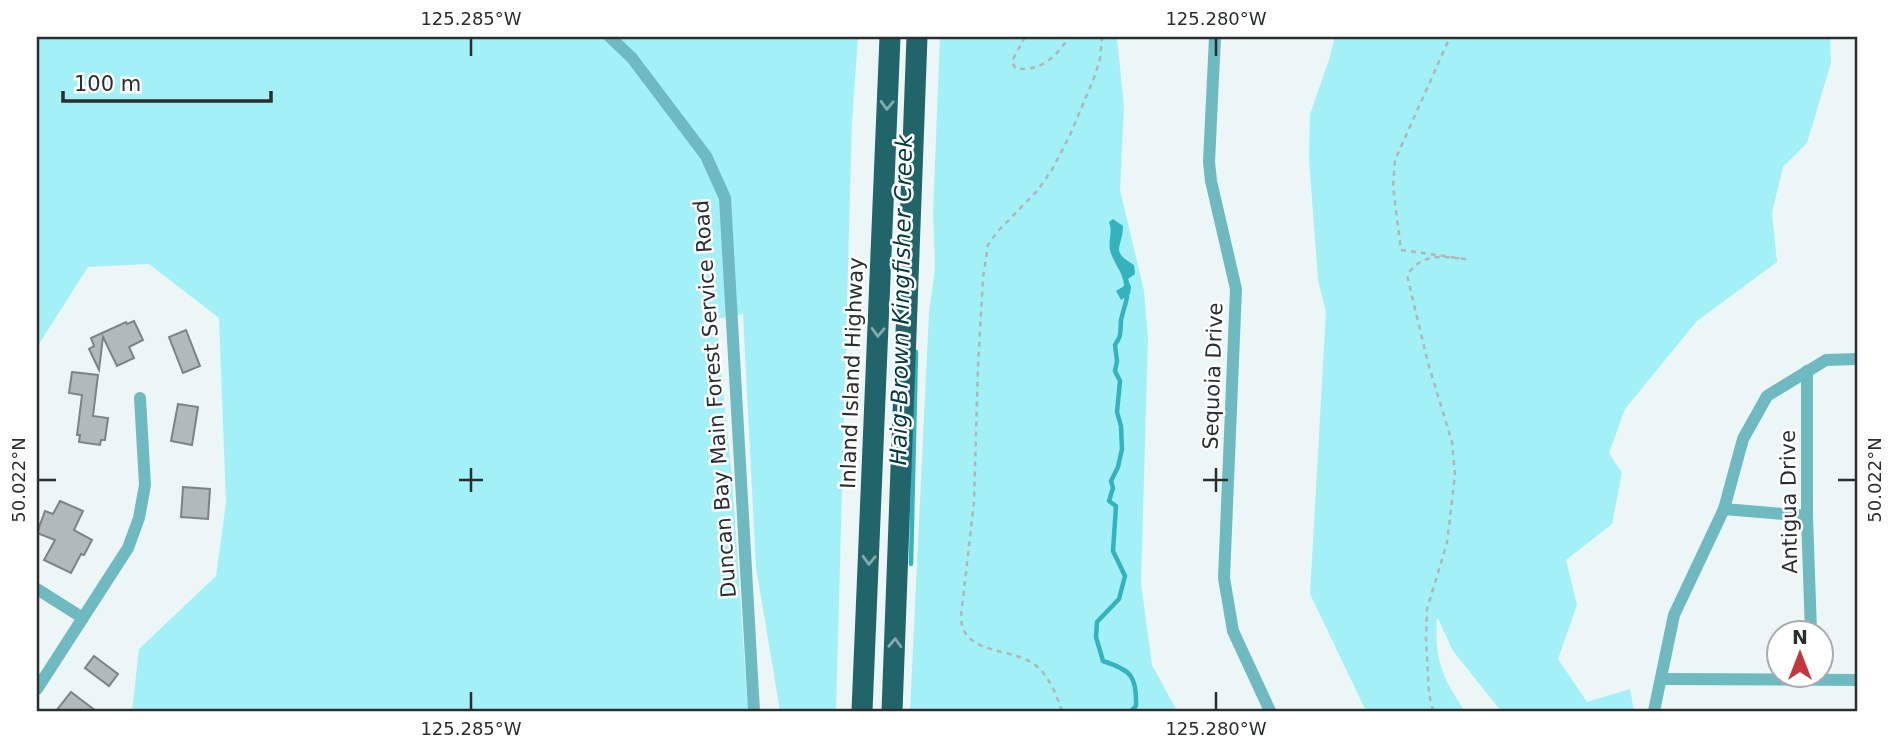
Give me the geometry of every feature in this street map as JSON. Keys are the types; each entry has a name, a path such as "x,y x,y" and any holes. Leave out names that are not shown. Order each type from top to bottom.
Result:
{"highway":[{"name":"Inland Island Highway","path":"862,711 890,37"},
{"path":"892,711 917,37"}],"street":[{"name":"Duncan Bay Main Forest Service Road","path":"610,37 632,58 706,156 725,198 754,711"},
{"name":"Sequoia Drive","path":"1215,37 1209,162 1236,289 1224,579 1233,631 1270,711"},
{"path":"1654,711 1674,615 1724,509 1743,439 1767,396 1826,360 1857,359"},
{"name":"Antigua Drive","path":"1807,371 1811,618"},
{"path":"37,689 128,548 139,518 145,485 140,398"},
{"path":"1724,509 1807,516"},
{"path":"37,589 83,618"},
{"path":"1662,679 1764,678"},
{"path":"1834,678 1857,680"}],"path":[{"path":"1025,37 1012,61 1015,68 1026,70 1037,68 1051,59 1069,37"},
{"path":"1062,711 1056,694 1041,671 1032,663 975,643 965,635 961,616 974,502 978,366 983,278 988,246 1053,169 1094,78 1100,59 1101,37"},
{"path":"1433,711 1429,694 1427,608 1447,543 1455,475 1452,442 1407,275 1415,263 1429,258 1465,259 1401,250 1393,186 1395,160 1450,37"}],"shaded area":[{"path":"37,37 858,37 852,121 836,711 780,711 756,567 743,314 716,319 732,479 748,711 132,711 139,649 216,576 226,503 219,318 149,264 88,267 37,347"},
{"path":"940,37 1117,37 1124,107 1120,190 1144,291 1148,338 1141,583 1152,665 1177,711 910,711 929,312 935,268 933,213"},
{"path":"1335,37 1830,37 1831,63 1807,143 1783,167 1772,213 1777,262 1697,321 1625,409 1609,453 1622,473 1612,524 1566,560 1577,605 1558,659 1587,702 1630,689 1634,711 1501,711 1453,651 1437,617 1437,644 1441,667 1450,688 1465,711 1366,711 1310,594 1326,312 1318,280 1309,159 1310,114"},
{"path":"1113,219 1123,226 1120,252 1134,265 1135,274 1128,279 1130,294 1121,300 1116,291 1124,286 1124,281 1111,255 1110,246 1109,222"}],"building":[{"path":"134,321 143,340 129,347 134,358 117,366 103,337 99,370 89,349 94,346 91,338"},
{"path":"186,330 200,366 183,373 169,337"},
{"path":"72,372 98,375 93,416 108,418 105,440 101,440 100,445 79,442 80,435 77,435 82,395 69,393"},
{"path":"178,404 198,407 192,445 171,441"},
{"path":"183,487 210,489 208,519 181,517"},
{"path":"60,501 83,511 74,530 92,540 71,573 44,560 55,540 37,533 45,511 53,514"},
{"path":"94,656 118,674 109,686 85,668"},
{"path":"71,692 96,711 56,711"}],"waterway":[{"path":"1127,296 1120,336 1115,345 1115,371 1120,381 1117,412 1122,449 1111,481 1113,488 1109,501 1116,506 1113,551 1125,576 1119,599 1097,622 1096,637 1103,661 1126,671 1133,681 1136,706 1131,711"},
{"name":"Haig-Brown Kingfisher Creek","path":"911,564 916,352"}]}
